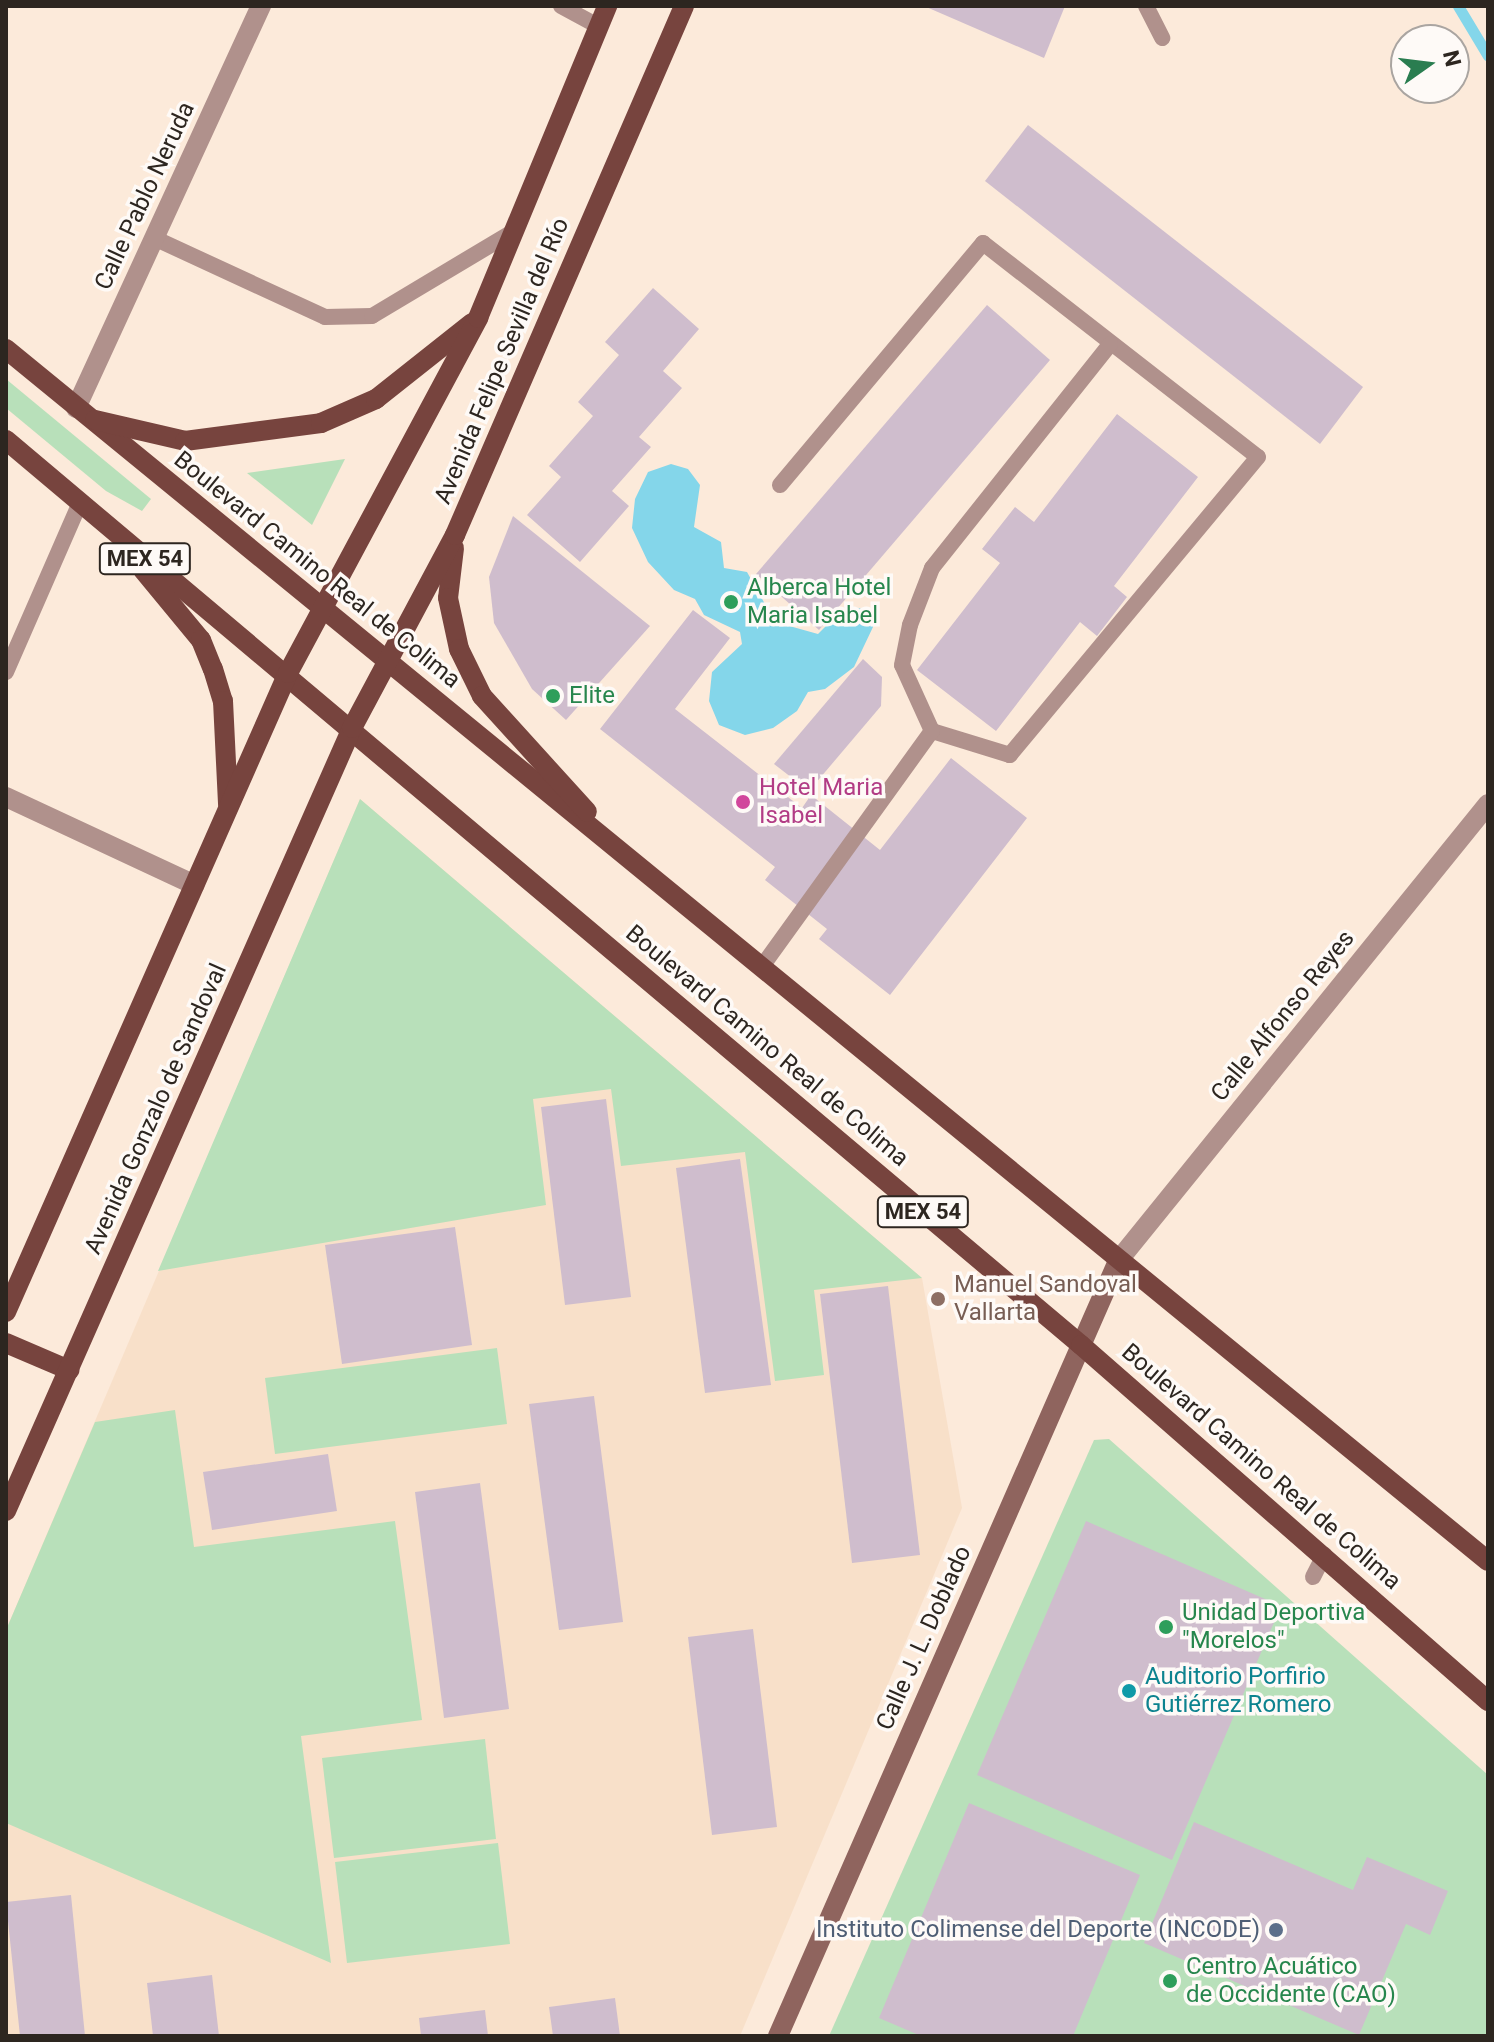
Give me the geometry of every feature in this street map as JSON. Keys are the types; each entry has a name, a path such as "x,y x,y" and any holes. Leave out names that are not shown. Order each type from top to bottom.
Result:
{"main road":[{"name":"Avenida Felipe Sevilla del Río","path":"288,673 478,318 607,6"},
{"name":"Avenida Felipe Sevilla del Río","path":"352,728 455,535 684,6"},
{"path":"82,413 185,441 321,423 376,399 478,318"},
{"name":"Boulevard Camino Real de Colima","path":"6,349 1488,1561"},
{"name":"Boulevard Camino Real de Colima","path":"6,440 85,510 288,673 1081,1345 1488,1701"},
{"path":"85,510 201,640 223,701 229,809"},
{"path":"455,535 448,598 459,649 482,696 633,863"},
{"path":"6,1312 288,673"},
{"name":"Avenida Gonzalo de Sandoval","path":"6,1511 352,728"},
{"path":"6,1343 69,1370"}],"street":[{"name":"Calle Pablo Neruda","path":"82,413 154,238 261,6"},
{"path":"6,797 195,885"},
{"name":"Calle Alfonso Reyes","path":"1118,1261 1488,804"},
{"name":"Calle J. L. Doblado","path":"778,2036 1118,1261"}],"lane":[{"path":"561,6 598,26"},
{"path":"1146,6 1162,38"},
{"path":"154,238 325,317 372,316 514,231"},
{"path":"780,485 983,243 1258,457 1010,755 932,731 902,665 910,625 932,568 1110,344"},
{"path":"6,672 85,510"},
{"path":"763,965 932,731"},
{"path":"1313,1577 1324,1555"}],"shaded area":[{"path":"360,799 922,1278 962,1508 740,2036 6,2036 6,1630"}],"green space":[{"path":"6,379 151,499 142,511 106,491 6,408"},
{"path":"345,459 312,525 247,473"},
{"path":"360,799 922,1278 814,1290 824,1375 775,1381 745,1152 621,1166 611,1089 533,1099 546,1205 158,1271"},
{"path":"497,1348 507,1424 275,1454 265,1378"},
{"path":"175,1410 194,1547 395,1521 422,1720 301,1736 331,1963 6,1823 6,1630 95,1422"},
{"name":"Unidad Deportiva \"Morelos\"","path":"1109,1439 1488,1775 1488,2036 829,2036 1094,1440"},
{"path":"485,1739 496,1839 334,1858 322,1758"},
{"path":"498,1843 510,1944 347,1963 335,1862"}],"water":[{"name":"Alberca Hotel Maria Isabel","path":"671,464 688,469 700,485 694,527 721,542 724,568 747,572 775,622 818,634 847,605 869,611 873,627 854,667 825,689 808,692 797,711 773,728 745,735 719,725 709,701 712,672 742,644 740,632 704,615 695,599 674,590 648,562 632,528 635,499 648,472"}],"building":[{"path":"924,6 1065,6 1044,58"},
{"path":"1028,125 1363,387 1320,444 985,181"},
{"path":"653,288 699,329 663,371 682,388 639,437 651,447 612,491 629,506 580,562 527,515 561,477 549,466 593,416 578,402 619,355 605,342"},
{"path":"987,305 1050,360 819,630 756,574"},
{"path":"1117,414 1198,477 1114,586 1127,597 1097,636 1080,622 996,731 917,670 1000,563 982,549 1015,507 1034,522"},
{"path":"513,516 650,626 566,720 532,689 494,623 489,577"},
{"name":"Hotel Maria Isabel","path":"693,610 730,638 675,709 802,808 811,795 880,850 951,758 1027,818 890,995 819,939 827,929 765,880 775,867 600,729"},
{"path":"863,659 882,677 881,706 809,791 774,764"},
{"path":"606,1099 631,1297 565,1305 541,1107"},
{"path":"740,1159 771,1385 705,1393 676,1168"},
{"path":"455,1227 472,1345 342,1364 325,1245"},
{"path":"888,1286 920,1555 852,1563 820,1294"},
{"path":"594,1396 623,1622 559,1630 529,1404"},
{"path":"328,1454 337,1511 212,1530 203,1472"},
{"path":"480,1483 509,1709 444,1718 415,1492"},
{"name":"Auditorio Porfirio Gutiérrez Romero","path":"1086,1521 1281,1606 1172,1860 977,1775"},
{"path":"753,1629 777,1827 712,1835 688,1637"},
{"path":"969,1803 1140,1875 1073,2036 921,2036 879,2018"},
{"name":"Instituto Colimense del Deporte (INCODE)","path":"1194,1822 1353,1890 1367,1857 1448,1891 1430,1935 1406,1924 1359,2035 1144,1943"},
{"path":"71,1895 85,2036 20,2036 6,1902"},
{"path":"212,1975 219,2036 153,2036 147,1983"},
{"path":"615,1998 620,2036 553,2036 549,2007"},
{"path":"485,2010 488,2036 421,2036 419,2018"}],"waterway":[{"path":"1458,6 1488,56"}],"place":[{"name":"Alberca Hotel Maria Isabel","path":"731,602"},
{"name":"Elite","path":"553,696"},
{"name":"Hotel Maria Isabel","path":"743,802"},
{"name":"Manuel Sandoval Vallarta","path":"938,1299"},
{"name":"Unidad Deportiva \"Morelos\"","path":"1166,1627"},
{"name":"Auditorio Porfirio Gutiérrez Romero","path":"1129,1691"},
{"name":"Instituto Colimense del Deporte (INCODE)","path":"1276,1930"},
{"name":"Centro Acuático de Occidente (CAO)","path":"1170,1981"}]}
